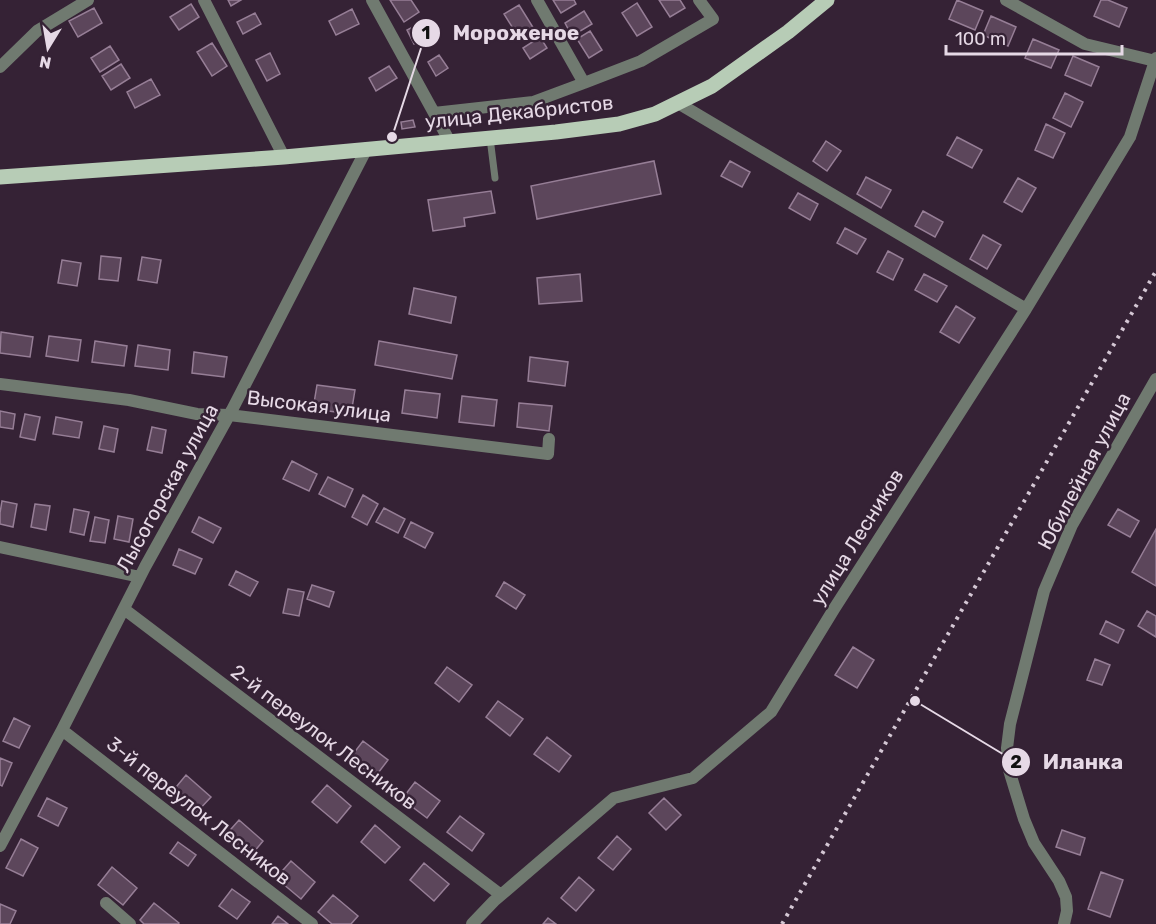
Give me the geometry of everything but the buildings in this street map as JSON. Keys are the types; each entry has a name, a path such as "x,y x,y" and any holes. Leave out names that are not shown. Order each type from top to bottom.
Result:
{"main road":[{"name":"улица Декабристов","path":"0,177 284,157 619,124 655,114 712,86 788,32 827,0"}],"street":[{"path":"0,67 37,31 88,0"},
{"path":"204,0 284,157"},
{"path":"372,0 450,142"},
{"path":"537,0 584,83"},
{"path":"434,113 533,102 641,61 713,19 699,0"},
{"path":"1006,0 1085,44 1155,60"},
{"name":"улица Лесников","path":"472,924 501,895 614,798 693,778 771,712 834,609 1026,309 1130,137 1155,60"},
{"path":"678,103 1026,309"},
{"name":"Лысогорская улица","path":"0,846 140,577 229,415 367,148"},
{"name":"Юбилейная улица","path":"1064,924 1067,911 1066,897 1059,881 1034,843 1009,770 1007,748 1010,724 1044,591 1072,525 1156,379"},
{"name":"Высокая улица","path":"0,384 129,400 197,414 229,415 548,454 549,439"},
{"path":"0,547 140,577"},
{"name":"2-й переулок Лесников","path":"124,609 501,895"},
{"name":"3-й переулок Лесников","path":"62,730 312,924"},
{"path":"106,903 130,924"}],"lane":[{"path":"490,138 495,178"}],"railway":[{"path":"782,924 1156,271"}],"place":[{"name":"Мороженое","path":"392,137"},
{"name":"Иланка","path":"915,701"}]}
